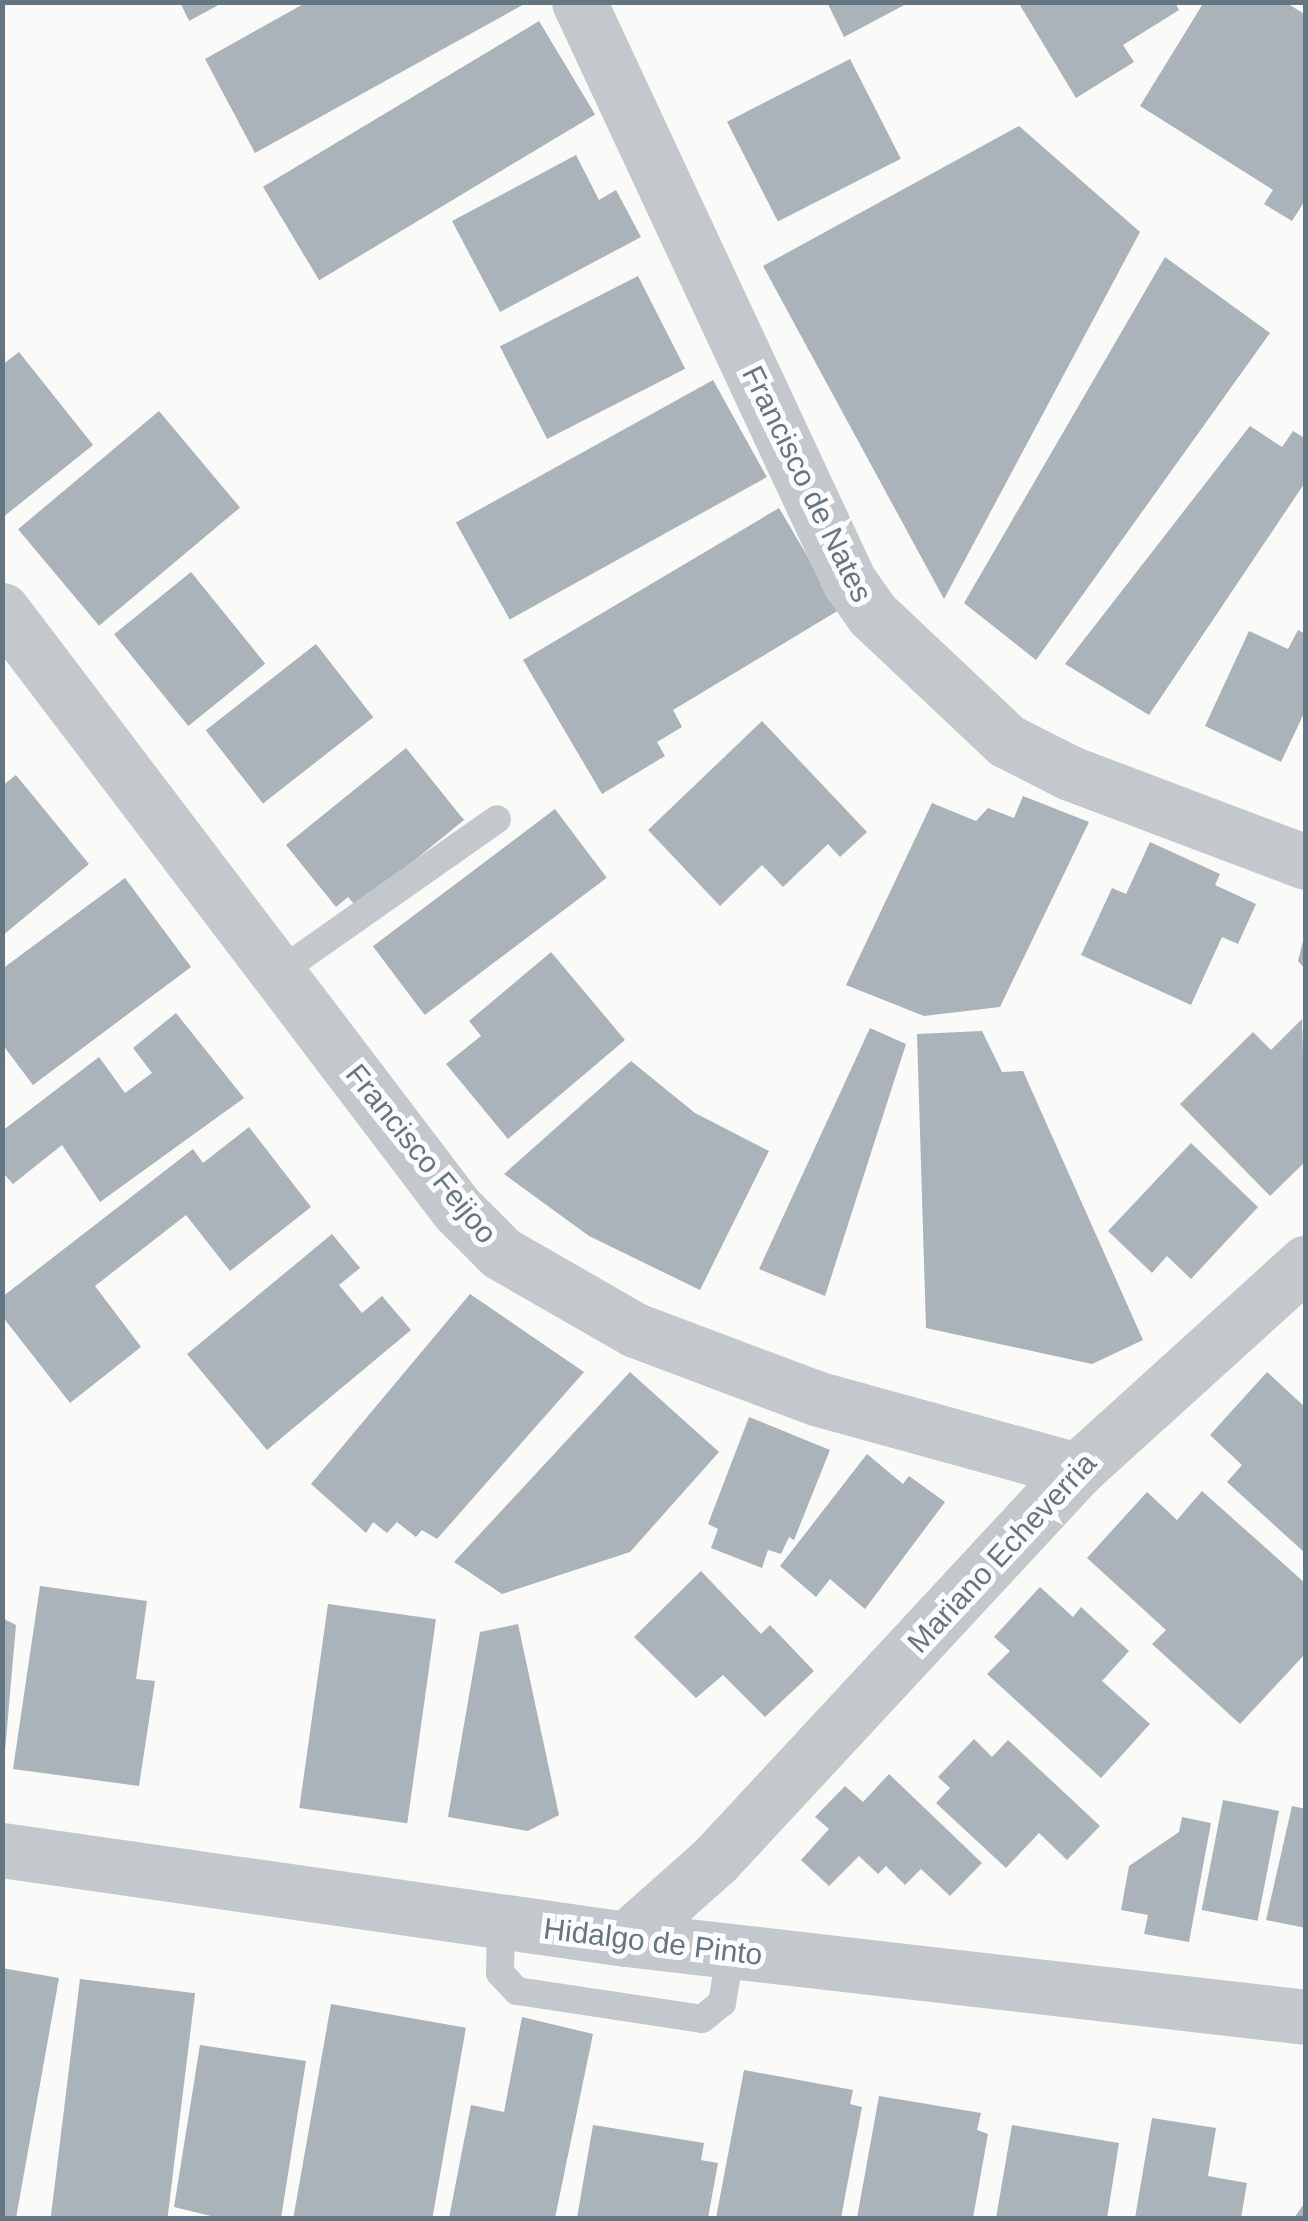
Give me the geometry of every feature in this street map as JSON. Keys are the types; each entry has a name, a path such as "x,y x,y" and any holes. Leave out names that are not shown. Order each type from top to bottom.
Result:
{"street":[{"name":"Francisco de Nates","path":"579,2 849,581 872,614 1007,740 1070,773 1306,862"},
{"name":"Francisco Feijoo","path":"2,610 280,971 457,1210 500,1253 545,1284 636,1330 819,1399 1077,1470"},
{"name":"Mariano Echeverria","path":"626,1939 715,1860 1077,1470 1306,1262"},
{"name":"Hidalgo de Pinto","path":"2,1850 626,1939 1306,2016"},
{"name":"Mariano Echeverria","path":"715,1860 700,1894 702,1912 731,1951"}],"lane":[{"path":"280,971 497,819"},
{"path":"501,1922 500,1973 518,1991 702,2018 722,2003 731,1951"}],"building":[{"path":"180,2 224,2 189,21"},
{"path":"307,2 528,2 255,153 205,59"},
{"path":"827,2 910,2 844,37"},
{"path":"1018,2 1175,2 1179,10 1123,45 1134,62 1076,98"},
{"path":"1204,2 1285,2 1306,15 1306,199 1292,221 1264,204 1273,190 1140,106"},
{"path":"539,21 595,114 319,280 263,187"},
{"path":"850,59 901,159 778,221 727,122"},
{"path":"1019,126 1140,232 944,599 763,266"},
{"path":"576,155 599,200 616,190 641,237 500,312 452,221"},
{"path":"1165,257 1270,333 1036,660 964,603"},
{"path":"638,276 685,369 547,439 500,346"},
{"path":"19,352 93,445 2,518 2,365"},
{"path":"713,380 767,477 510,620 456,523"},
{"path":"159,411 240,508 99,626 18,529"},
{"path":"1250,426 1282,447 1293,431 1306,439 1306,481 1149,715 1065,664"},
{"path":"779,508 839,610 673,710 682,727 657,742 665,756 602,794 523,660"},
{"path":"191,572 265,664 188,726 114,634"},
{"path":"1298,630 1306,634 1306,709 1281,762 1205,726 1249,631 1288,649"},
{"path":"316,644 373,717 263,803 206,730"},
{"path":"762,721 867,832 840,857 828,844 783,887 762,865 720,906 648,830"},
{"path":"406,748 464,820 357,907 348,897 336,907 286,845"},
{"path":"16,775 89,864 2,936 2,786"},
{"path":"1023,796 1089,822 1000,1007 924,1016 846,985 932,803 976,821 988,808 1014,818"},
{"path":"555,809 607,878 425,1015 373,946"},
{"path":"1150,842 1220,874 1215,885 1256,904 1238,944 1222,937 1191,1005 1081,955 1112,888 1126,894"},
{"path":"125,878 191,967 33,1085 2,1044 2,969"},
{"path":"1306,937 1306,970 1298,961"},
{"path":"551,952 625,1040 508,1139 446,1064 481,1036 469,1021"},
{"path":"176,1013 244,1098 100,1202 62,1145 13,1184 2,1172 2,1131 99,1057 125,1093 152,1073 133,1048"},
{"path":"1302,1019 1306,1161 1270,1196 1180,1104 1253,1032 1271,1050"},
{"path":"870,1028 906,1044 825,1296 759,1269"},
{"path":"982,1031 1002,1072 1023,1071 1143,1340 1092,1364 926,1328 917,1034"},
{"path":"631,1061 695,1113 769,1151 700,1290 589,1236 504,1174"},
{"path":"249,1127 311,1207 230,1271 186,1215 95,1286 141,1347 70,1403 2,1316 2,1297 193,1149 203,1163"},
{"path":"1191,1143 1258,1207 1191,1279 1167,1256 1152,1273 1108,1231"},
{"path":"332,1234 360,1268 339,1285 362,1313 382,1296 411,1330 267,1450 187,1354"},
{"path":"470,1294 584,1372 437,1539 422,1530 416,1537 397,1522 387,1533 373,1522 366,1533 311,1484"},
{"path":"630,1372 719,1452 630,1552 502,1594 454,1562"},
{"path":"1267,1372 1306,1408 1306,1554 1227,1482 1242,1465 1210,1435"},
{"path":"749,1417 830,1450 794,1540 789,1537 781,1554 768,1550 762,1568 711,1548 718,1529 708,1524"},
{"path":"867,1454 903,1484 909,1476 945,1502 865,1609 830,1579 816,1597 780,1566"},
{"path":"1202,1491 1306,1584 1306,1653 1240,1724 1152,1644 1166,1630 1087,1558 1147,1492 1177,1520"},
{"path":"701,1571 761,1634 770,1625 814,1671 765,1717 723,1675 696,1698 634,1637"},
{"path":"40,1586 147,1601 136,1679 155,1681 139,1786 13,1769"},
{"path":"1040,1587 1073,1617 1081,1607 1129,1651 1102,1681 1150,1724 1101,1778 987,1674 1010,1651 994,1637"},
{"path":"328,1604 436,1619 407,1823 299,1808"},
{"path":"2,1618 16,1625 5,1751 2,1751"},
{"path":"518,1624 559,1815 528,1831 448,1817 480,1632"},
{"path":"974,1739 992,1757 1008,1740 1100,1826 1067,1860 1039,1833 1006,1868 936,1803 950,1788 938,1777"},
{"path":"889,1774 982,1863 950,1896 921,1869 905,1885 886,1866 878,1874 859,1856 829,1886 801,1860 829,1829 815,1817 845,1786 863,1802"},
{"path":"1223,1800 1279,1811 1258,1921 1202,1910"},
{"path":"1292,1806 1306,1809 1306,1928 1266,1920"},
{"path":"1182,1817 1211,1823 1189,1942 1144,1934 1148,1915 1121,1910 1129,1866 1179,1832"},
{"path":"2,1968 59,1978 16,2218 2,2218"},
{"path":"80,1979 195,1993 168,2218 51,2218"},
{"path":"331,2004 466,2028 432,2218 293,2218"},
{"path":"522,2017 593,2034 555,2218 449,2218 471,2105 504,2112"},
{"path":"200,2045 306,2061 281,2218 219,2218 174,2207"},
{"path":"744,2070 853,2090 850,2104 862,2107 841,2218 716,2218"},
{"path":"879,2096 981,2113 977,2130 988,2134 973,2218 857,2218"},
{"path":"1152,2118 1216,2128 1208,2176 1247,2183 1241,2218 1135,2218"},
{"path":"593,2125 704,2143 701,2160 718,2163 708,2218 577,2218"},
{"path":"1012,2125 1119,2143 1107,2218 996,2218"},
{"path":"1306,2201 1306,2218 1294,2218"}]}
